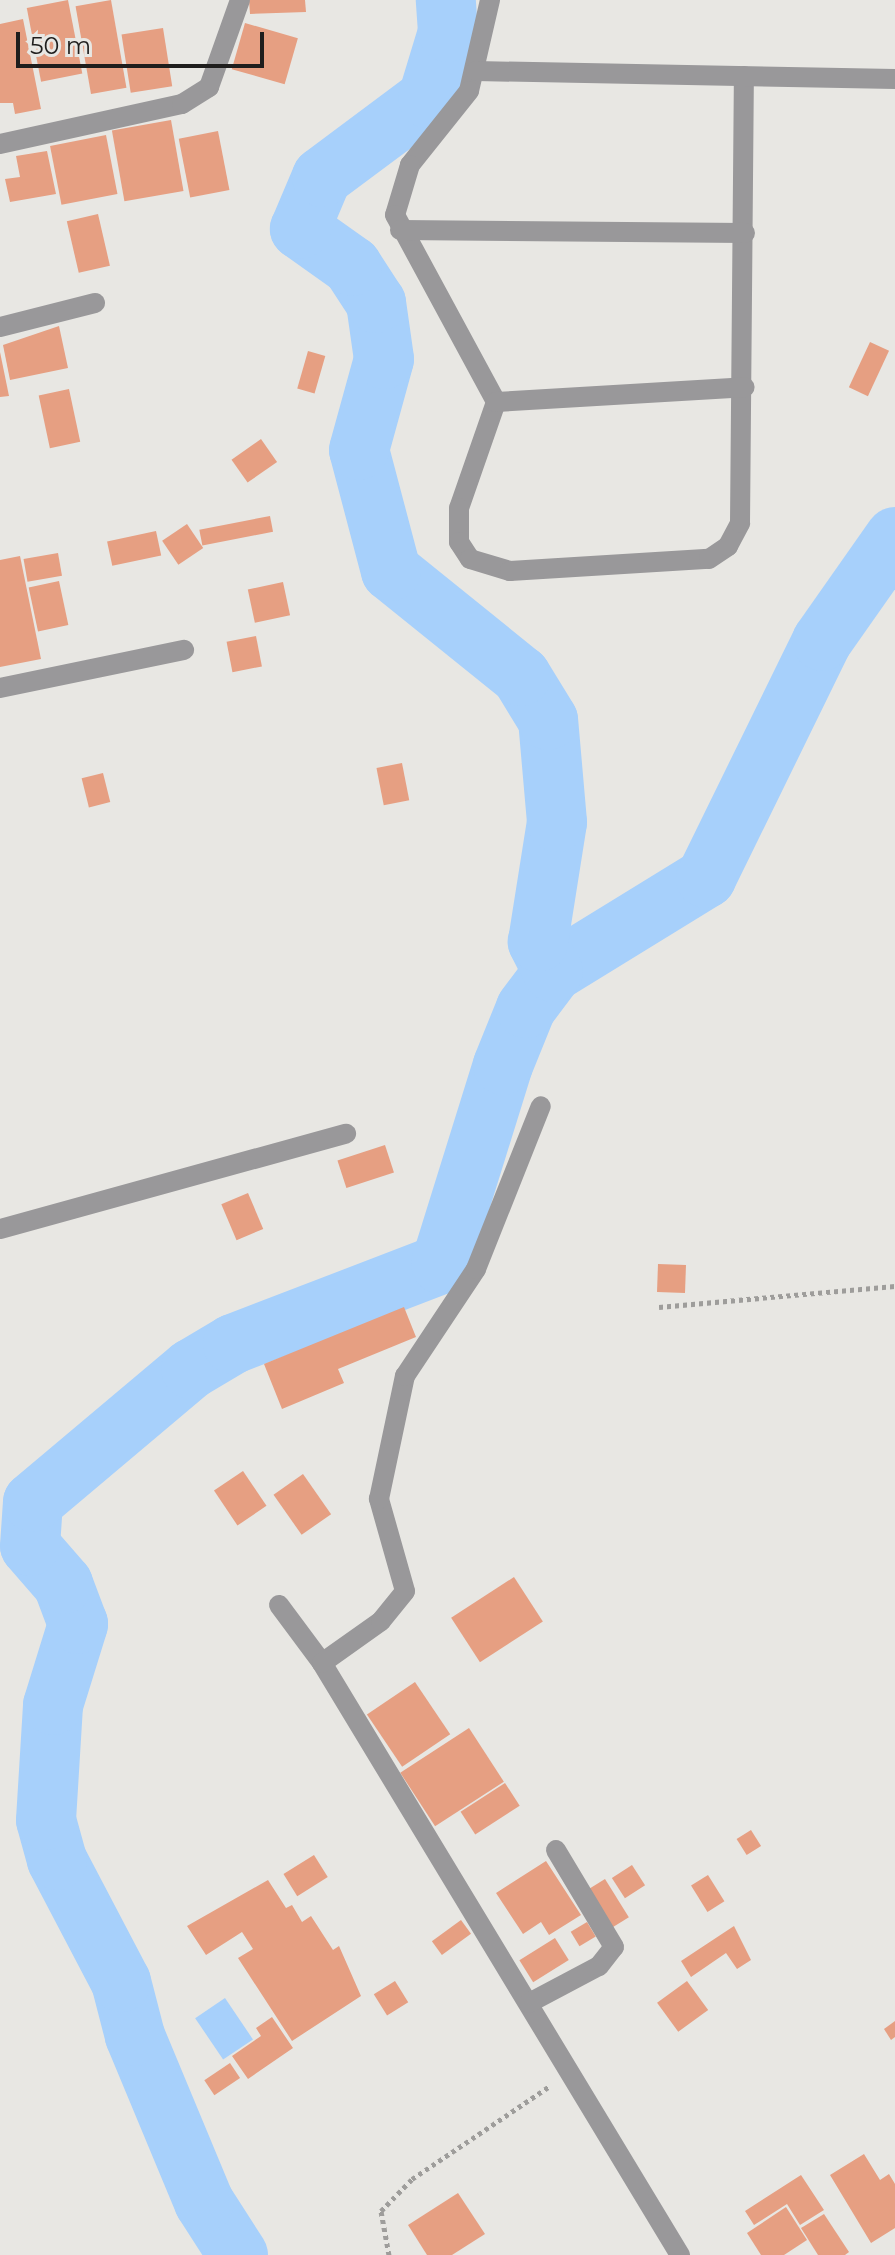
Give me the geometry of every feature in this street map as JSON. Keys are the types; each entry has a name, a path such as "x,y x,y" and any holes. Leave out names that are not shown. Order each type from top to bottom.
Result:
{"street":[{"path":"0,144 182,104 209,87 240,0"},
{"path":"490,0 476,71 452,118 410,165 395,215 400,230 496,402 459,508 459,542 470,559 510,571 709,559 728,546 746,483 744,76"},
{"path":"476,71 895,79"},
{"path":"400,230 745,233"},
{"path":"0,327 95,303"},
{"path":"496,402 745,387"},
{"path":"0,688 184,650"},
{"path":"322,1663 381,1621 405,1591 379,1499 405,1376 476,1269 541,1106"},
{"path":"0,1229 346,1134"},
{"path":"279,1605 322,1663 680,2255"},
{"path":"529,2003 599,1966 614,1947 556,1850"}],"path":[{"path":"659,1307 895,1286"},
{"path":"389,2255 381,2211 412,2179 571,2072"}],"water":[{"path":"225,1998 253,2039 223,2060 195,2018"}],"building":[{"path":"68,0 82,74 41,82 27,8"},
{"path":"111,0 126,88 91,94 76,6"},
{"path":"249,0 305,0 306,12 250,14"},
{"path":"23,19 41,109 15,114 13,103 0,103 0,24"},
{"path":"245,23 298,38 285,84 232,69"},
{"path":"163,28 172,86 131,93 122,35"},
{"path":"171,120 184,191 124,201 112,130"},
{"path":"218,131 229,190 190,198 179,139"},
{"path":"106,135 117,194 61,205 50,146"},
{"path":"47,151 56,194 10,202 5,179 20,177 16,156"},
{"path":"98,214 110,266 79,273 67,221"},
{"path":"59,326 68,368 10,380 3,345"},
{"path":"870,342 889,351 868,396 849,387"},
{"path":"308,351 325,356 315,393 297,388"},
{"path":"0,352 9,396 0,397"},
{"path":"69,389 80,442 50,448 39,395"},
{"path":"261,439 277,462 248,483 232,460"},
{"path":"270,516 273,532 202,545 199,530"},
{"path":"187,524 203,548 178,565 162,541"},
{"path":"156,531 161,555 112,566 107,541"},
{"path":"58,553 62,576 28,582 24,559"},
{"path":"20,556 41,659 0,667 0,560"},
{"path":"59,581 68,625 38,631 29,587"},
{"path":"283,582 290,615 255,623 248,589"},
{"path":"256,636 262,666 232,672 227,642"},
{"path":"402,763 409,800 384,805 376,768"},
{"path":"103,773 110,802 89,807 82,778"},
{"path":"385,1145 394,1173 346,1188 337,1160"},
{"path":"248,1193 263,1229 237,1240 221,1204"},
{"path":"658,1264 686,1265 685,1293 657,1292"},
{"path":"404,1307 416,1337 338,1369 344,1383 282,1409 264,1364"},
{"path":"243,1471 266,1506 237,1525 214,1491"},
{"path":"303,1474 331,1514 302,1535 274,1495"},
{"path":"514,1577 543,1621 480,1662 451,1618"},
{"path":"415,1682 450,1734 402,1767 367,1714"},
{"path":"469,1728 504,1782 435,1826 400,1773"},
{"path":"505,1783 520,1806 475,1835 461,1812"},
{"path":"751,1830 761,1846 747,1855 737,1839"},
{"path":"314,1855 328,1877 297,1896 283,1874"},
{"path":"546,1861 581,1915 549,1935 541,1922 523,1934 496,1893"},
{"path":"632,1865 645,1885 625,1898 612,1878"},
{"path":"708,1875 724,1901 707,1912 691,1886"},
{"path":"605,1879 629,1917 612,1928 588,1890"},
{"path":"268,1880 286,1908 292,1905 302,1922 311,1916 333,1950 339,1946 361,1996 292,2041 238,1958 253,1949 242,1932 206,1955 187,1926"},
{"path":"461,1920 471,1934 442,1955 432,1941"},
{"path":"587,1922 596,1937 579,1946 571,1932"},
{"path":"734,1926 751,1960 737,1969 726,1953 691,1977 681,1961"},
{"path":"555,1938 569,1960 533,1982 519,1960"},
{"path":"395,1981 408,2002 387,2015 374,1994"},
{"path":"687,1981 708,2010 678,2032 657,2003"},
{"path":"272,2017 293,2048 248,2079 232,2056 261,2036 256,2028"},
{"path":"895,2021 895,2037 891,2040 884,2029"},
{"path":"230,2063 240,2078 214,2095 204,2080"},
{"path":"864,2154 880,2180 889,2174 895,2184 895,2228 871,2243 830,2175"},
{"path":"801,2175 824,2210 800,2225 787,2204 754,2225 745,2211"},
{"path":"458,2193 485,2234 452,2255 427,2255 408,2225"},
{"path":"786,2207 807,2240 784,2255 761,2255 747,2233"},
{"path":"824,2214 849,2252 845,2255 818,2255 801,2228"}],"waterway":[{"path":"238,2255 204,2202 135,2036 121,1982 57,1860 46,1820 53,1705 78,1624 63,1584 30,1546 33,1502 191,1369 233,1344 441,1264 503,1065 526,1008 553,972 538,942 557,822 548,720 521,676 391,571 359,450 384,359 376,303 352,266 300,229 322,177 428,98 448,32 446,0"},
{"path":"553,972 706,878 822,641 895,537"}]}
